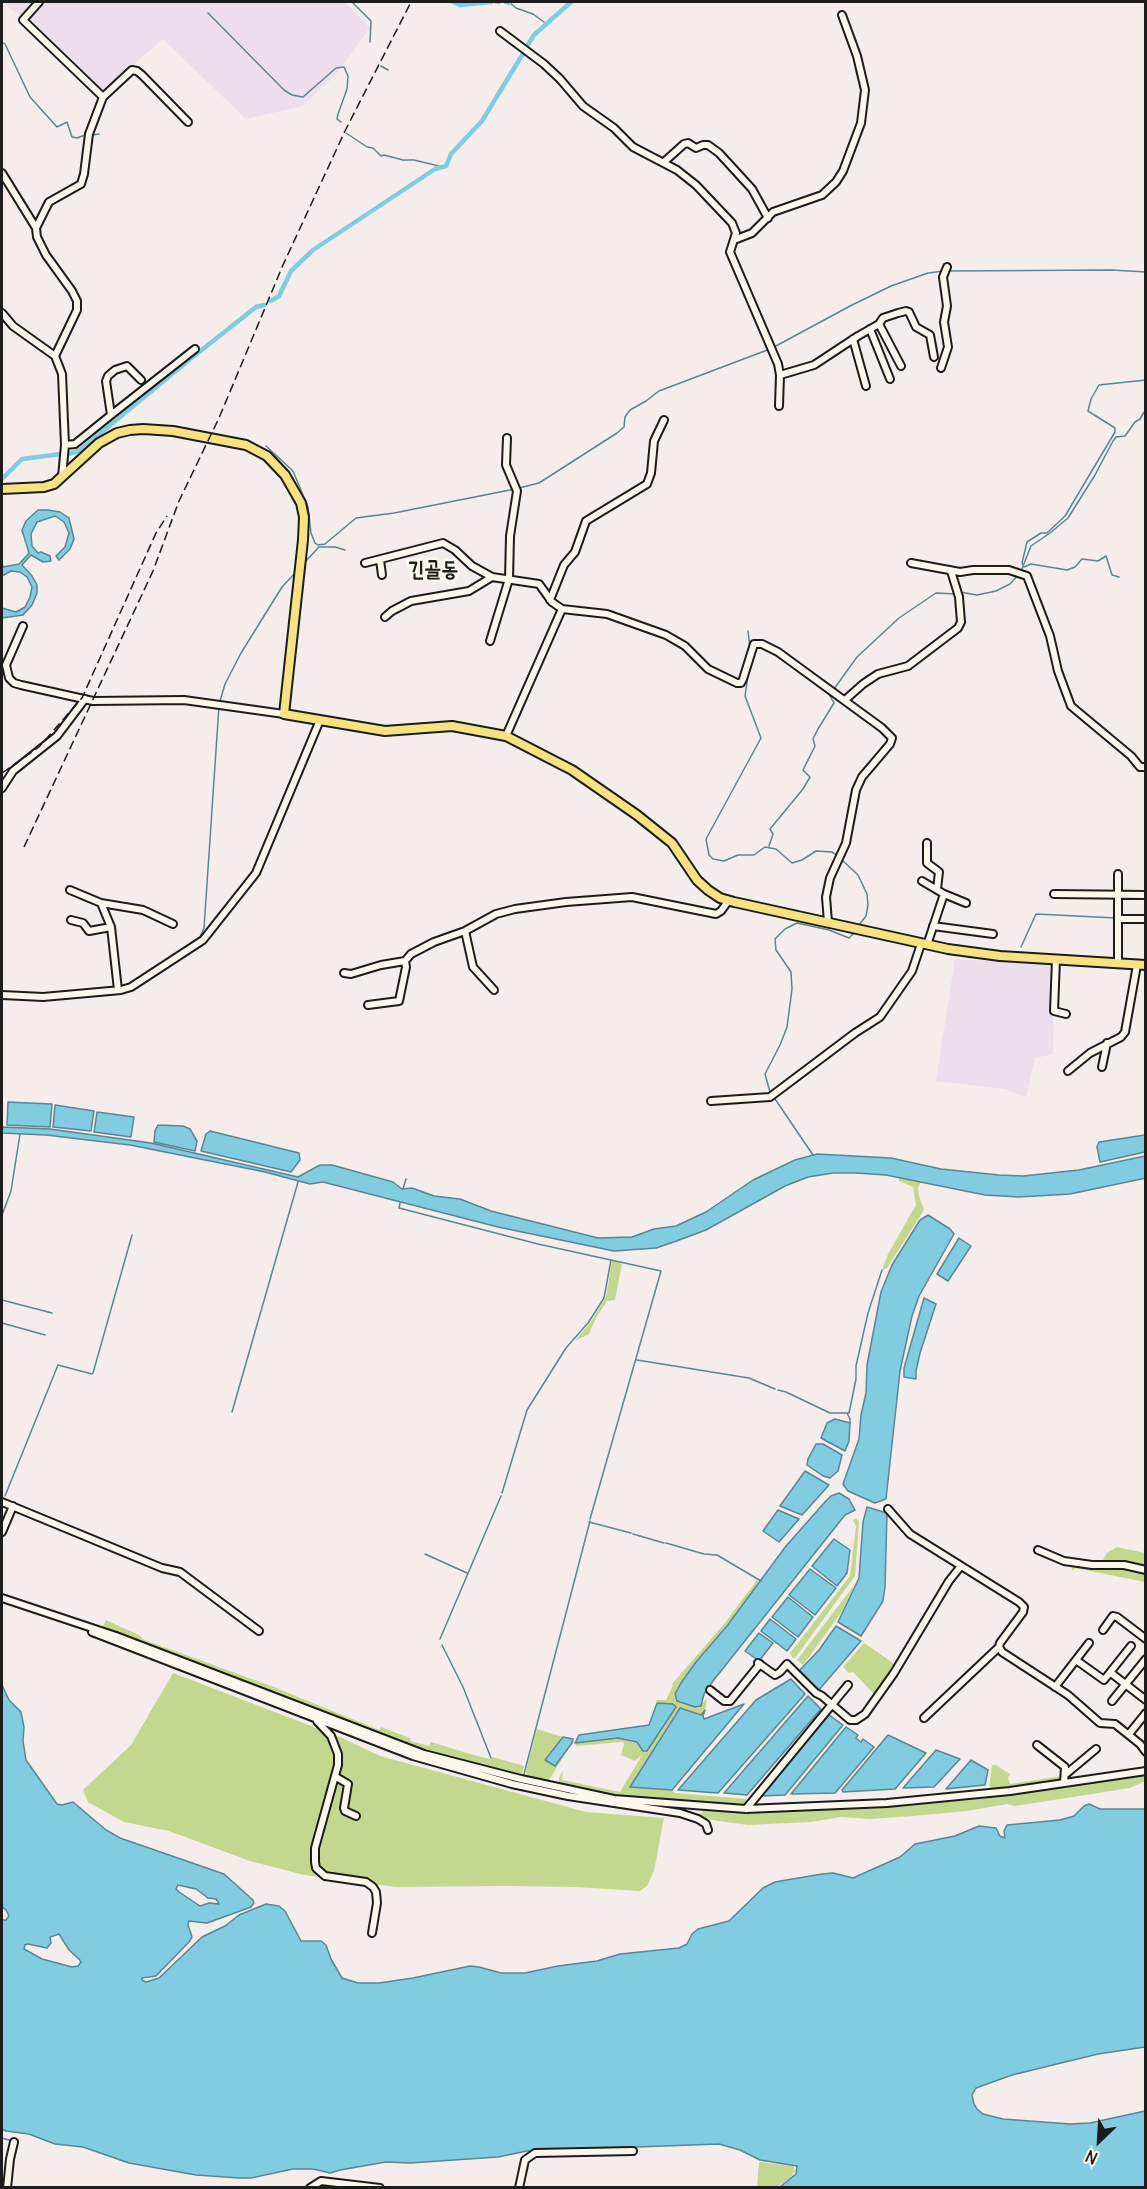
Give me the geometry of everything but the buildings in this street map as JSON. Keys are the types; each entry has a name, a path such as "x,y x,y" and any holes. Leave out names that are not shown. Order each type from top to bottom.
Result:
{"main road":[{"path":"2,489 44,487 54,484 99,443 117,433 143,429 173,431 246,444 267,456 280,469 301,503 304,529 284,714 385,731 452,726 506,736 572,771 637,815 672,843 702,885 720,898 924,944 1000,956 1141,965"}],"street":[{"path":"39,2 23,20 103,98"},
{"path":"734,240 752,233 773,212 812,200 825,193 841,176 861,123 865,90 859,62 842,15"},
{"path":"500,31 552,71 583,106 614,128 633,147 677,170 708,196 732,223 736,233 730,252 778,364 779,406"},
{"path":"36,228 49,202 73,190 83,180 89,134 103,98 129,72 134,70 142,75 188,122"},
{"path":"664,162 684,144 688,143 696,148 708,145 719,153 752,189 768,218"},
{"path":"2,173 36,228 37,237 46,255 77,301 77,310 55,356"},
{"path":"941,368 948,347 944,322 947,306 943,277 947,267"},
{"path":"780,375 814,364 879,324 884,318 906,310 916,327 932,337 934,357"},
{"path":"2,313 14,326 55,356 62,374 65,445 62,478"},
{"path":"879,324 901,366"},
{"path":"870,329 890,379"},
{"path":"853,339 866,386"},
{"path":"65,445 75,444 195,349"},
{"path":"111,415 106,381 108,376 115,370 127,366 141,380"},
{"path":"550,600 564,565 575,552 586,520 647,484 651,473 654,441 664,420"},
{"path":"490,641 509,579 510,536 517,491 506,465 507,438"},
{"path":"365,563 443,543 455,550 472,566 492,577 539,584 550,600 562,609 608,614 666,635 685,646 708,669 737,683 743,679 754,644 762,644 778,652 882,728 892,738 890,744 862,777 856,789 846,843 830,878 826,897 828,922"},
{"path":"380,560 382,575"},
{"path":"911,563 951,571 1009,570 1027,576 1050,636 1058,671 1071,706 1131,756 1140,767 1146,767"},
{"path":"844,700 878,674 900,669 915,662 958,628 961,621 959,597 951,571"},
{"path":"385,617 411,602 469,591 492,577"},
{"path":"506,736 562,609"},
{"path":"23,626 6,665 9,678 21,686 100,701 184,700 284,714"},
{"path":"2,788 13,771 57,736 85,699"},
{"path":"2,995 43,997 131,987 203,940 256,873 320,720"},
{"path":"927,843 927,863 939,872 937,889"},
{"path":"1118,874 1118,963"},
{"path":"922,882 966,903"},
{"path":"70,890 101,903 143,910 173,924"},
{"path":"711,1101 770,1097 880,1017 912,971 933,926 944,894"},
{"path":"1054,894 1146,895"},
{"path":"344,973 351,974 405,961 411,954 434,942 465,931 496,914 515,909 632,897 716,914 722,911 729,900"},
{"path":"101,903 111,927 118,990"},
{"path":"1118,919 1146,920"},
{"path":"71,920 83,923 89,931 111,927"},
{"path":"933,926 993,934"},
{"path":"465,931 473,967 494,990"},
{"path":"1056,959 1054,1011 1066,1014"},
{"path":"368,1005 399,1001 406,967 405,961"},
{"path":"1068,1071 1090,1053 1121,1037 1126,1028 1141,965"},
{"path":"1102,1067 1107,1043"},
{"path":"2,1502 162,1568 180,1572 259,1631"},
{"path":"2,1532 13,1506"},
{"path":"888,1509 910,1534 1024,1607 1023,1612 999,1647 924,1718"},
{"path":"1038,1550 1064,1561 1092,1565 1124,1565 1146,1570"},
{"path":"710,1690 724,1701 730,1701 759,1663 775,1675 787,1664 816,1693 850,1720 856,1720 865,1714 894,1673 949,1581 961,1566"},
{"path":"2,1598 116,1636 398,1744 454,1763 614,1799 746,1809 887,1803 1000,1792 1146,1771"},
{"path":"1103,1630 1113,1616 1146,1639"},
{"path":"84,1626 103,1636 388,1747 512,1784 568,1796 680,1812 698,1819 705,1824 708,1830"},
{"path":"1055,1687 1089,1643"},
{"path":"1076,1660 1104,1680 1131,1646"},
{"path":"999,1647 1010,1658 1055,1687 1100,1723 1115,1724 1129,1734 1146,1752"},
{"path":"1112,1701 1146,1659"},
{"path":"1111,1673 1146,1700"},
{"path":"746,1809 848,1685"},
{"path":"1129,1734 1146,1713"},
{"path":"312,1718 320,1723 331,1736 338,1754 336,1777 315,1848 316,1868 325,1876 366,1882 373,1887 377,1903 372,1934"},
{"path":"1037,1745 1065,1767 1064,1783"},
{"path":"1066,1774 1096,1749"},
{"path":"336,1777 348,1784 345,1811 356,1816"},
{"path":"7,2187 14,2142"},
{"path":"519,2187 525,2160 535,2153 633,2151"},
{"path":"310,2187 321,2181 329,2181 380,2187"}],"shaded area":[{"path":"2,2 345,2 370,28 337,73 303,106 246,119 163,39 103,91 31,20"},
{"path":"955,959 1054,964 1053,1054 1035,1058 1026,1097 1005,1089 936,1081"}],"green space":[{"path":"899,1178 921,1182 918,1188 924,1210 887,1268 882,1270 888,1254 916,1205 913,1187 899,1181"},
{"path":"612,1262 622,1264 615,1300 607,1301 589,1334 575,1341 590,1323 606,1297"},
{"path":"856,1518 859,1521 855,1576 793,1658 790,1653 850,1576 856,1526 853,1520"},
{"path":"1117,1547 1145,1553 1145,1567 1103,1560 1107,1553"},
{"path":"1077,1565 1094,1568 1124,1568 1145,1573 1145,1582 1075,1568 1072,1571 1072,1568"},
{"path":"757,1580 759,1582 747,1601 696,1662 677,1689 677,1701 698,1708 707,1698 705,1710 701,1715 680,1708 677,1711 630,1786 672,1790 675,1793 747,1799 746,1802 744,1804 619,1796 559,1785 559,1778 563,1770 562,1780 620,1792 642,1755 635,1761 621,1755 623,1742 576,1746 575,1743 618,1738 631,1740 640,1745 673,1704 657,1703 656,1700 666,1700 672,1684 724,1624"},
{"path":"852,1588 841,1613 803,1665 797,1660"},
{"path":"106,1620 141,1636 142,1639 274,1687 379,1730 381,1727 410,1738 410,1741 429,1746 431,1742 477,1756 490,1759 493,1757 524,1766 521,1776 453,1759 380,1734 102,1628"},
{"path":"864,1643 893,1663 895,1667 875,1695 853,1672 849,1673 843,1667"},
{"path":"173,1673 340,1737 380,1756 586,1812 664,1818 654,1871 647,1886 640,1891 576,1887 396,1887 304,1875 250,1861 169,1831 124,1822 88,1802 83,1790 131,1745"},
{"path":"537,1729 563,1737 545,1759 555,1766 572,1743 549,1780 527,1776 526,1771"},
{"path":"992,1765 1010,1774 1008,1778 1010,1784 1062,1776 1062,1780 989,1789"},
{"path":"1145,1773 1145,1781 1130,1788 1015,1806 1007,1804 967,1811 913,1816 870,1819 841,1817 810,1822 748,1825 705,1819 683,1811 702,1814 703,1810 788,1811 891,1805"},
{"path":"759,2162 793,2166 795,2171 789,2179 777,2187 757,2187"}],"water":[{"path":"38,510 60,512 69,518 74,539 70,549 59,560 56,556 65,547 69,533 64,522 55,516 37,522 31,534 32,546 38,553 50,556 51,561 43,562 31,555 22,565 37,585 37,593 32,605 23,615 2,618 2,608 16,612 25,607 30,597 32,587 27,577 20,572 11,571 2,576 2,563 3,567 19,564 29,553 22,530 26,521"},
{"path":"8,1102 52,1104 50,1127 7,1125"},
{"path":"55,1105 94,1111 91,1131 53,1127"},
{"path":"97,1112 134,1117 131,1137 94,1132"},
{"path":"158,1125 183,1126 190,1129 197,1141 195,1151 154,1142"},
{"path":"2,1127 50,1129 151,1143 298,1177 320,1165 332,1165 393,1182 402,1189 412,1188 434,1196 460,1199 491,1211 598,1238 632,1237 654,1229 676,1226 706,1212 753,1180 795,1160 817,1154 891,1158 941,1169 1023,1176 1079,1170 1145,1156 1146,1178 1070,1194 1019,1197 985,1195 886,1175 833,1173 808,1177 785,1186 706,1230 671,1243 656,1248 614,1251 498,1227 323,1182 310,1184 265,1172 130,1145 46,1135 2,1133"},
{"path":"210,1131 299,1153 300,1160 291,1172 201,1151 206,1134"},
{"path":"1145,1135 1145,1152 1100,1162 1097,1147 1099,1142"},
{"path":"928,1215 954,1234 919,1296 912,1316 900,1371 886,1499 875,1503 848,1491 843,1484 859,1439 866,1393 867,1365 881,1292 892,1265 920,1220"},
{"path":"959,1238 971,1246 948,1281 937,1274"},
{"path":"924,1298 936,1304 920,1353 916,1379 904,1377 904,1368"},
{"path":"835,1419 850,1423 849,1441 845,1451 821,1438 827,1423"},
{"path":"816,1444 823,1444 842,1455 838,1471 830,1478 807,1465"},
{"path":"805,1471 829,1485 802,1515 780,1506"},
{"path":"839,1493 849,1499 855,1510 845,1515 713,1681 704,1694 701,1706 695,1707 677,1701 675,1694 681,1683 727,1626 786,1546 831,1496"},
{"path":"867,1507 887,1513 885,1587 883,1601 861,1636 838,1622 859,1578 863,1522"},
{"path":"778,1510 799,1519 779,1542 763,1531"},
{"path":"834,1539 850,1550 847,1573 837,1586 812,1566"},
{"path":"810,1569 836,1588 815,1615 789,1595"},
{"path":"788,1597 813,1617 798,1637 772,1617"},
{"path":"770,1619 796,1639 787,1651 761,1631"},
{"path":"836,1626 861,1641 818,1691 799,1671 819,1650"},
{"path":"759,1633 773,1643 759,1661 745,1651"},
{"path":"791,1679 805,1694 718,1793 678,1790 756,1700"},
{"path":"2,1685 9,1700 21,1712 26,1760 57,1804 73,1802 106,1830 120,1838 224,1874 253,1900 251,1907 207,1923 189,1921 192,1937 189,1942 156,1976 142,1978 146,1982 159,1978 202,1937 225,1926 239,1915 266,1904 279,1906 285,1911 301,1941 321,1941 326,1945 342,1978 358,1983 379,1983 413,1978 470,1966 501,1973 525,1973 597,1961 620,1954 679,1948 687,1944 692,1934 698,1929 729,1921 763,1888 775,1882 833,1873 853,1878 900,1857 915,1844 955,1836 979,1826 996,1828 1000,1836 1005,1838 1004,1831 1007,1825 1060,1820 1074,1816 1089,1804 1100,1809 1145,1809 1145,2047 1098,2054 1012,2075 976,2088 972,2095 974,2104 983,2114 1003,2119 1070,2124 1090,2123 1145,2111 1145,2187 780,2187 796,2174 797,2166 760,2160 740,2150 719,2144 527,2151 498,2157 410,2163 386,2162 330,2173 313,2169 293,2169 251,2178 196,2175 129,2163 83,2147 55,2144 29,2134 2,2129 2,1920 6,1920 9,1916 2,1907","holes":["178,1885 196,1889 208,1898 216,1899 219,1904 209,1903 200,1906 179,1892 176,1889","59,1934 69,1950 81,1962 78,1966 72,1967 42,1959 24,1949 28,1944 47,1948 51,1943 50,1937"]},
{"path":"808,1696 821,1709 747,1795 724,1793"},
{"path":"657,1703 673,1704 676,1707 647,1751 643,1751 637,1742 618,1738 575,1743 579,1735 649,1725"},
{"path":"744,1704 672,1790 630,1787 680,1708 701,1715 705,1710 704,1719"},
{"path":"829,1715 843,1725 785,1795 760,1796"},
{"path":"846,1727 858,1735 856,1738 861,1742 863,1739 874,1747 835,1793 791,1794"},
{"path":"888,1735 926,1753 895,1789 843,1792 842,1790"},
{"path":"563,1737 573,1739 572,1743 555,1766 545,1760"},
{"path":"936,1750 960,1759 934,1787 903,1788"},
{"path":"971,1760 988,1770 985,1785 946,1789"}],"waterway":[{"path":"352,2 371,21 370,42"},
{"path":"453,2 460,5 491,2"},
{"path":"509,2 544,22"},
{"path":"527,46 534,35 571,2"},
{"path":"208,13 284,90 292,95 303,97 336,68 344,67 348,76 347,89 337,119 341,122"},
{"path":"2,42 30,97 57,127 67,122 72,137 85,135"},
{"path":"271,301 279,296 291,271 313,250 435,169 446,166 451,154 482,121 524,52"},
{"path":"381,66 388,70"},
{"path":"346,133 367,147 373,148 381,156 439,166"},
{"path":"92,135 99,134"},
{"path":"949,271 1112,270 1146,272"},
{"path":"774,347 891,286 928,273 944,271"},
{"path":"68,454 79,451 256,307 264,305"},
{"path":"519,488 539,483 617,433 624,427 625,417 630,410 659,391 770,349"},
{"path":"1119,577 1112,575 1106,556 1098,561 1082,559 1075,567 1067,570 1031,564 1024,567 1022,563 1027,542 1041,533 1047,533 1065,516 1115,432 1115,428 1088,411 1091,399 1099,385 1146,380"},
{"path":"1021,571 1031,546 1068,518 1113,441 1116,437 1125,436 1146,409"},
{"path":"266,446 293,471 308,507 311,533 318,545 325,544 356,518 394,513 515,489"},
{"path":"2,479 22,459 61,454"},
{"path":"305,562 319,547 335,547 345,550"},
{"path":"220,701 225,684 241,653 282,587 296,572"},
{"path":"960,592 977,595 996,591 1010,584 1018,575"},
{"path":"834,689 857,657 899,618 936,593 956,594"},
{"path":"748,631 750,648"},
{"path":"749,668 745,696 761,738 706,839 709,855 713,859 724,861 738,855 754,855 765,847 776,849 792,863 816,851 832,852 837,855"},
{"path":"769,846 773,834 770,829 810,777 803,770 815,746 813,739 834,703 830,693"},
{"path":"199,939 204,928 219,706"},
{"path":"840,858 858,875 867,894 866,916 859,925"},
{"path":"1021,947 1036,914 1117,918"},
{"path":"770,1092 765,1074 787,1027 792,989 791,972 776,950 775,939 785,929 797,923 829,930 849,938 855,932"},
{"path":"773,1096 813,1155"},
{"path":"2,1215 11,1191 20,1134"},
{"path":"403,1189 406,1179"},
{"path":"232,1412 298,1182"},
{"path":"400,1203 399,1208 538,1244 661,1271 590,1519"},
{"path":"93,1373 132,1235"},
{"path":"502,1493 527,1410 566,1348 588,1323 604,1298 611,1260"},
{"path":"778,1390 830,1413 849,1413 856,1379 856,1366 868,1313 882,1270"},
{"path":"2,1300 52,1313"},
{"path":"2,1323 45,1335"},
{"path":"637,1360 749,1378 775,1389"},
{"path":"5,1496 58,1365 92,1374"},
{"path":"847,1413 850,1423"},
{"path":"440,1639 501,1496"},
{"path":"524,1774 590,1521"},
{"path":"589,1522 631,1533"},
{"path":"633,1534 664,1543"},
{"path":"666,1543 704,1554 717,1555 761,1581"},
{"path":"425,1554 467,1573"},
{"path":"442,1645 463,1687 491,1758"},
{"path":"2,2138 12,2141"}],"railway":[{"path":"24,847 153,571 179,501 219,418 283,265 345,131 411,2"},
{"path":"2,773 39,747 82,698 156,533 167,516"}],"district":[{"name":"긴골동","path":"433,570"}]}
